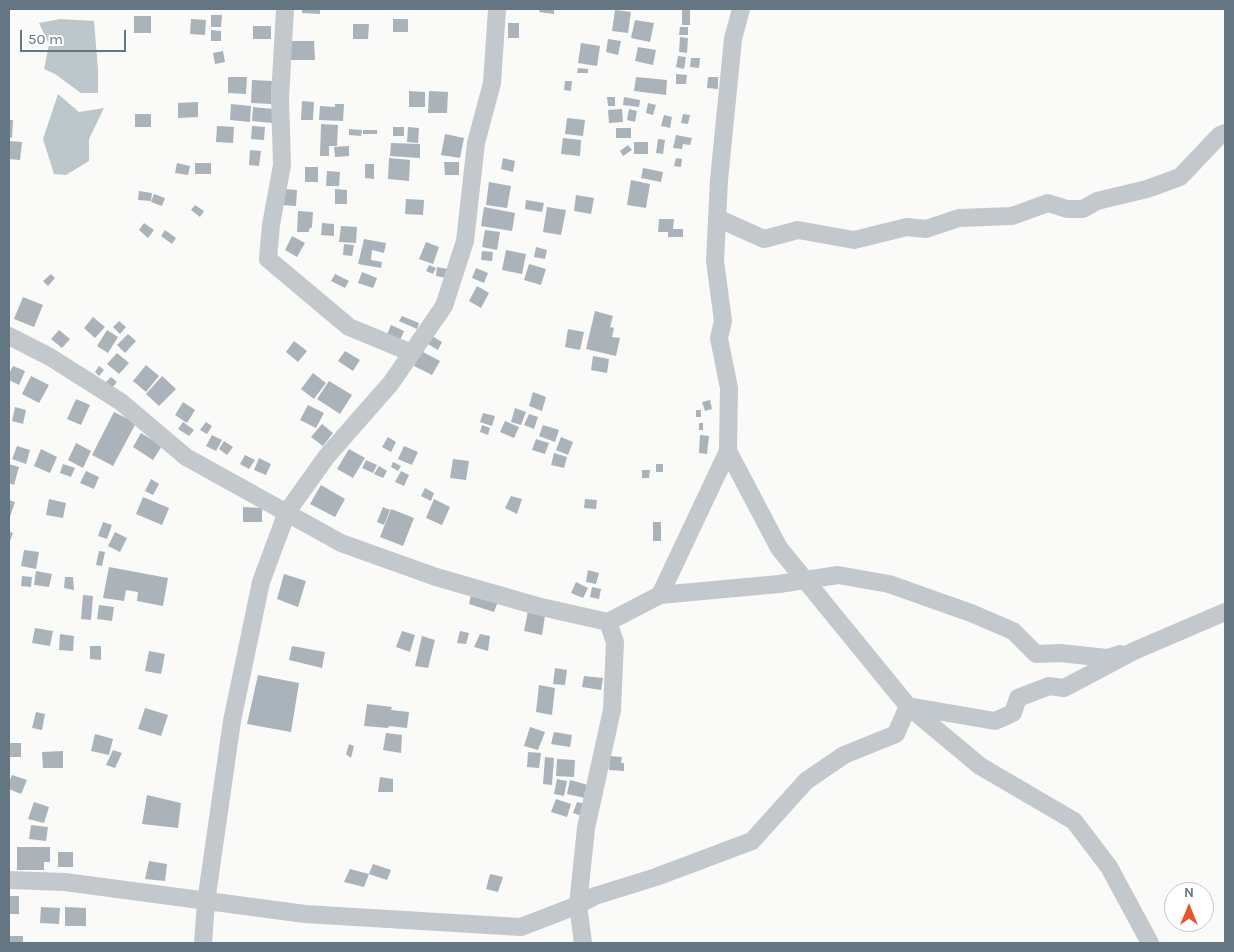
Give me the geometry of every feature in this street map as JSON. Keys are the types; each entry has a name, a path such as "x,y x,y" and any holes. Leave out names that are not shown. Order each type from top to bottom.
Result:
{"street":[{"path":"285,9 280,98 282,165 271,225 268,259 349,327 412,353"},
{"path":"203,943 206,902 232,721 261,582 287,512 327,456 391,383 444,306 465,241 476,143 492,83 497,9"},
{"path":"660,595 728,451 729,388 719,338 723,321 714,262 733,39 741,9"},
{"path":"717,218 764,239 798,230 854,240 907,227 926,229 959,218 1012,216 1048,203 1067,209 1083,209 1097,201 1146,190 1180,177 1220,135 1225,133"},
{"path":"9,336 50,357 121,402 186,458 341,543 436,577 537,606 608,622 660,595 780,584 838,575 889,584 971,613 1013,631 1036,654 1060,653 1107,658 1134,651"},
{"path":"728,451 780,548 908,706 980,766 1074,821 1109,867 1150,943"},
{"path":"908,706 995,721 1013,713 1018,698 1049,686 1064,688 1134,651 1225,612"},
{"path":"583,943 578,905 586,828 612,710 615,642 608,622"},
{"path":"9,880 65,882 305,914 521,926 578,905 595,896 656,877 752,841 806,781 844,755 896,734 908,706"}],"shaded area":[{"path":"60,19 94,21 98,93 81,93 55,74 44,69 49,44 39,23"},
{"path":"58,94 79,112 104,108 89,139 89,161 66,175 54,174 43,139"}],"building":[{"path":"302,9 320,9 320,14 302,13"},
{"path":"540,9 554,9 554,14 539,12"},
{"path":"682,9 690,9 690,25 682,25"},
{"path":"615,10 631,12 628,33 612,31"},
{"path":"211,15 222,15 221,27 211,27"},
{"path":"134,16 151,16 151,33 134,33"},
{"path":"191,19 206,20 205,35 190,34"},
{"path":"393,19 408,19 408,32 393,32"},
{"path":"635,20 654,23 650,42 631,38"},
{"path":"508,23 519,23 519,38 508,38"},
{"path":"353,24 369,24 368,39 353,39"},
{"path":"253,26 271,26 271,39 253,39"},
{"path":"680,27 688,27 688,35 679,35"},
{"path":"211,30 221,31 221,41 211,41"},
{"path":"680,37 688,38 687,53 679,52"},
{"path":"608,39 621,41 618,55 606,52"},
{"path":"289,41 314,41 315,60 289,60"},
{"path":"581,43 600,46 597,66 578,63"},
{"path":"638,47 656,50 653,65 635,61"},
{"path":"223,51 225,62 215,64 213,53"},
{"path":"678,56 686,57 684,69 676,67"},
{"path":"691,58 700,58 699,68 690,67"},
{"path":"578,68 588,69 588,73 577,73"},
{"path":"676,74 687,75 686,84 676,84"},
{"path":"228,77 247,77 246,94 228,93"},
{"path":"636,77 667,80 666,95 634,91"},
{"path":"708,77 718,77 718,89 707,88"},
{"path":"252,80 272,81 271,104 251,103"},
{"path":"565,81 572,81 571,91 564,90"},
{"path":"409,91 425,92 425,107 409,107"},
{"path":"429,91 448,92 447,113 428,113"},
{"path":"607,97 615,97 615,106 608,106"},
{"path":"624,97 640,100 639,107 623,105"},
{"path":"302,101 314,102 313,120 301,120"},
{"path":"198,102 198,117 178,118 178,103"},
{"path":"648,103 656,105 653,115 646,113"},
{"path":"231,104 251,106 250,122 230,120"},
{"path":"335,104 344,104 343,121 319,120 320,106 335,107"},
{"path":"253,107 273,109 272,123 252,121"},
{"path":"622,109 623,122 609,123 608,110"},
{"path":"629,109 637,111 635,122 627,120"},
{"path":"135,114 151,114 151,127 135,127"},
{"path":"683,114 690,115 688,124 681,123"},
{"path":"664,115 672,117 670,128 661,126"},
{"path":"567,118 585,120 583,136 565,134"},
{"path":"9,120 13,120 12,138 9,137"},
{"path":"321,124 338,125 337,146 329,146 329,156 320,156"},
{"path":"217,126 234,127 233,143 216,142"},
{"path":"252,126 265,127 264,140 251,139"},
{"path":"393,127 404,127 404,136 393,136"},
{"path":"408,127 419,128 418,143 407,142"},
{"path":"616,128 631,128 631,138 616,138"},
{"path":"349,129 362,130 361,136 349,135"},
{"path":"363,130 377,130 377,134 363,134"},
{"path":"445,134 464,138 460,158 441,155"},
{"path":"676,135 692,138 690,145 683,144 682,149 673,148"},
{"path":"563,138 581,140 580,156 561,154"},
{"path":"658,139 665,140 663,154 656,153"},
{"path":"9,141 22,142 20,160 9,159"},
{"path":"634,142 648,142 648,154 634,154"},
{"path":"391,143 420,144 420,158 390,156"},
{"path":"628,145 632,150 623,156 620,151"},
{"path":"349,146 349,156 335,157 334,147"},
{"path":"250,150 261,151 259,166 249,165"},
{"path":"389,158 410,160 409,181 388,179"},
{"path":"503,158 515,161 513,172 501,169"},
{"path":"676,158 682,159 681,167 674,166"},
{"path":"444,162 459,162 459,175 445,175"},
{"path":"177,163 190,166 188,175 175,173"},
{"path":"195,163 211,163 211,174 195,174"},
{"path":"365,164 374,164 374,179 365,178"},
{"path":"305,167 318,167 318,182 305,182"},
{"path":"643,168 663,172 661,182 641,178"},
{"path":"327,171 340,172 339,186 326,186"},
{"path":"631,180 650,184 646,208 627,205"},
{"path":"489,182 511,186 507,208 486,205"},
{"path":"284,189 297,190 296,206 283,205"},
{"path":"335,189 347,190 347,204 335,204"},
{"path":"139,191 152,193 151,201 138,200"},
{"path":"154,194 165,198 162,206 151,202"},
{"path":"576,195 594,198 591,214 574,211"},
{"path":"406,199 424,200 423,215 405,214"},
{"path":"526,200 544,203 542,212 525,209"},
{"path":"195,205 204,211 200,217 191,210"},
{"path":"484,207 515,213 512,231 481,226"},
{"path":"547,207 566,210 561,235 543,232"},
{"path":"298,211 313,212 312,227 309,229 309,232 297,232"},
{"path":"659,219 674,219 673,229 683,229 683,237 668,237 668,232 658,232"},
{"path":"144,223 154,230 148,238 139,230"},
{"path":"322,223 334,224 334,236 321,235"},
{"path":"341,226 357,227 356,243 339,242"},
{"path":"165,230 176,238 172,244 161,236"},
{"path":"485,230 500,232 497,250 482,247"},
{"path":"292,236 305,243 297,257 285,250"},
{"path":"364,239 386,243 384,253 372,250 371,260 382,262 381,268 358,264"},
{"path":"426,242 439,247 433,264 419,259"},
{"path":"344,244 354,245 352,256 343,255"},
{"path":"536,247 547,250 545,259 534,257"},
{"path":"506,250 526,254 522,274 502,270"},
{"path":"482,251 493,252 492,261 481,260"},
{"path":"529,264 546,269 541,285 524,280"},
{"path":"429,265 436,268 433,274 426,271"},
{"path":"437,267 448,269 447,278 436,276"},
{"path":"476,268 488,273 484,283 472,278"},
{"path":"362,272 377,278 373,288 358,283"},
{"path":"51,274 55,278 48,286 43,281"},
{"path":"335,274 349,281 345,288 331,281"},
{"path":"477,286 489,293 481,308 469,301"},
{"path":"23,297 43,305 34,327 14,319"},
{"path":"595,311 613,316 610,327 614,328 612,337 620,338 616,356 586,349"},
{"path":"402,316 419,323 417,329 399,321"},
{"path":"93,317 105,327 95,338 84,328"},
{"path":"119,321 126,327 120,334 113,327"},
{"path":"391,325 404,331 398,345 385,339"},
{"path":"568,329 584,332 580,350 565,347"},
{"path":"59,330 70,339 62,348 51,339"},
{"path":"107,330 118,337 108,353 97,346"},
{"path":"128,334 136,341 125,353 117,345"},
{"path":"432,336 442,342 438,350 428,344"},
{"path":"294,341 307,351 298,362 286,352"},
{"path":"345,351 360,360 353,371 338,361"},
{"path":"421,351 440,361 432,375 414,366"},
{"path":"117,353 129,363 119,374 107,364"},
{"path":"593,356 609,359 607,373 591,370"},
{"path":"146,365 159,376 146,392 133,381"},
{"path":"13,366 25,371 19,385 9,380 9,374"},
{"path":"99,366 104,370 99,376 95,372"},
{"path":"313,373 326,383 314,399 301,389"},
{"path":"31,376 49,385 39,403 22,394"},
{"path":"162,376 176,389 159,406 146,394"},
{"path":"111,377 117,382 111,389 105,383"},
{"path":"329,381 352,395 340,414 317,399"},
{"path":"533,392 546,397 542,411 529,406"},
{"path":"76,399 90,405 81,425 67,419"},
{"path":"710,400 712,409 705,411 702,402"},
{"path":"183,402 195,410 187,423 175,415"},
{"path":"308,405 324,413 316,428 300,420"},
{"path":"15,407 26,410 23,424 12,421"},
{"path":"515,408 526,412 521,425 511,422"},
{"path":"696,410 701,410 701,417 696,417"},
{"path":"114,412 136,423 113,466 92,455"},
{"path":"483,413 495,416 492,426 480,422"},
{"path":"529,414 538,417 534,429 524,425"},
{"path":"505,421 519,427 514,438 500,432"},
{"path":"183,422 194,430 189,436 178,429"},
{"path":"206,422 212,426 207,434 200,430"},
{"path":"699,423 703,423 703,430 699,430"},
{"path":"322,424 333,433 323,446 311,437"},
{"path":"482,425 490,428 488,435 480,432"},
{"path":"543,425 559,430 555,442 539,436"},
{"path":"141,433 162,446 153,460 133,447"},
{"path":"212,435 222,440 216,451 206,446"},
{"path":"700,435 709,436 707,454 699,453"},
{"path":"388,437 396,442 391,452 382,447"},
{"path":"561,437 573,442 568,455 556,450"},
{"path":"536,439 549,443 545,454 532,450"},
{"path":"224,441 233,447 227,455 219,449"},
{"path":"76,443 91,451 83,468 68,460"},
{"path":"17,446 30,450 26,464 12,459"},
{"path":"404,446 418,452 412,465 398,459"},
{"path":"41,449 57,457 50,473 34,466"},
{"path":"349,449 365,458 353,478 337,469"},
{"path":"554,453 567,457 564,468 551,465"},
{"path":"245,455 255,460 249,469 240,464"},
{"path":"259,458 271,464 266,475 254,470"},
{"path":"453,459 469,461 466,480 450,478"},
{"path":"366,460 377,465 373,473 362,468"},
{"path":"393,462 401,466 398,471 391,467"},
{"path":"9,464 19,467 14,485 9,483"},
{"path":"63,464 75,468 71,477 60,473"},
{"path":"656,464 663,464 663,472 656,472"},
{"path":"379,466 387,471 383,478 374,474"},
{"path":"642,470 650,470 649,478 642,478"},
{"path":"86,471 99,477 94,489 80,483"},
{"path":"401,471 409,475 404,486 395,482"},
{"path":"151,479 159,484 153,495 145,491"},
{"path":"321,485 345,499 335,517 310,504"},
{"path":"425,488 434,493 431,501 421,496"},
{"path":"511,496 522,499 517,514 505,508"},
{"path":"143,497 169,508 162,525 136,514"},
{"path":"49,499 66,503 63,518 46,515"},
{"path":"434,499 450,507 442,525 426,518"},
{"path":"585,499 597,500 596,509 584,508"},
{"path":"9,500 15,502 9,520"},
{"path":"243,507 262,508 262,522 243,522"},
{"path":"383,507 390,510 384,525 377,522"},
{"path":"391,509 414,518 403,546 380,537"},
{"path":"103,522 112,525 107,539 98,536"},
{"path":"653,522 661,522 661,541 653,541"},
{"path":"9,531 13,533 9,544"},
{"path":"115,532 127,538 120,552 108,546"},
{"path":"24,550 39,552 36,569 21,566"},
{"path":"99,551 105,552 102,566 96,565"},
{"path":"109,567 168,578 163,606 137,601 138,592 126,590 124,601 103,598"},
{"path":"588,570 599,573 596,584 586,582"},
{"path":"36,571 52,574 49,587 34,585"},
{"path":"284,574 306,581 298,607 277,599"},
{"path":"22,576 32,577 31,587 21,586"},
{"path":"65,577 73,577 74,590 64,588"},
{"path":"576,582 588,588 583,598 571,593"},
{"path":"592,587 601,589 599,599 590,597"},
{"path":"472,591 499,599 494,612 469,604"},
{"path":"83,595 93,596 91,620 81,619"},
{"path":"99,605 114,607 112,621 97,619"},
{"path":"528,611 545,616 542,635 524,631"},
{"path":"35,628 53,631 50,646 32,643"},
{"path":"402,631 415,635 410,652 396,647"},
{"path":"460,631 469,633 466,644 457,643"},
{"path":"60,634 74,636 73,651 59,650"},
{"path":"480,634 490,636 488,651 474,647"},
{"path":"422,636 435,640 428,668 415,666"},
{"path":"90,646 101,646 101,660 90,659"},
{"path":"292,646 325,652 322,668 289,660"},
{"path":"149,651 165,654 161,674 145,671"},
{"path":"555,668 567,670 565,685 553,684"},
{"path":"258,675 299,683 291,732 247,724"},
{"path":"584,676 603,678 601,690 582,687"},
{"path":"539,685 555,688 552,715 536,712"},
{"path":"367,704 392,707 391,710 409,712 407,728 364,726"},
{"path":"145,708 168,715 161,736 138,729"},
{"path":"36,712 45,714 42,730 32,728"},
{"path":"530,727 545,732 538,750 524,746"},
{"path":"554,732 572,735 570,747 551,744"},
{"path":"386,733 402,735 401,753 383,750"},
{"path":"95,734 113,739 109,755 91,751"},
{"path":"9,743 21,743 21,757 9,757"},
{"path":"349,744 354,746 351,758 346,754"},
{"path":"113,750 122,753 115,768 106,765"},
{"path":"63,751 63,768 43,768 42,752"},
{"path":"528,752 541,753 539,768 527,767"},
{"path":"610,756 622,757 621,763 624,763 624,771 609,770"},
{"path":"545,757 554,758 552,785 543,784"},
{"path":"557,759 575,760 574,777 556,776"},
{"path":"12,775 27,780 21,794 9,789"},
{"path":"380,777 393,779 393,792 378,792"},
{"path":"557,779 567,781 564,796 554,794"},
{"path":"570,780 588,785 585,798 567,794"},
{"path":"147,795 181,803 178,828 142,824"},
{"path":"556,799 571,804 567,817 551,812"},
{"path":"34,802 49,807 44,823 28,819"},
{"path":"577,802 586,804 582,816 573,813"},
{"path":"31,825 48,827 46,841 29,839"},
{"path":"17,847 50,847 50,862 44,862 44,870 17,870"},
{"path":"58,852 73,852 73,867 58,867"},
{"path":"149,861 167,864 165,881 145,879"},
{"path":"373,864 391,870 387,880 369,874"},
{"path":"350,869 369,874 364,887 344,882"},
{"path":"490,874 503,877 498,892 486,889"},
{"path":"9,896 19,896 19,914 9,914"},
{"path":"41,907 60,908 59,924 40,923"},
{"path":"65,907 86,908 86,926 65,926"},
{"path":"9,936 23,936 23,943 9,943"}]}
